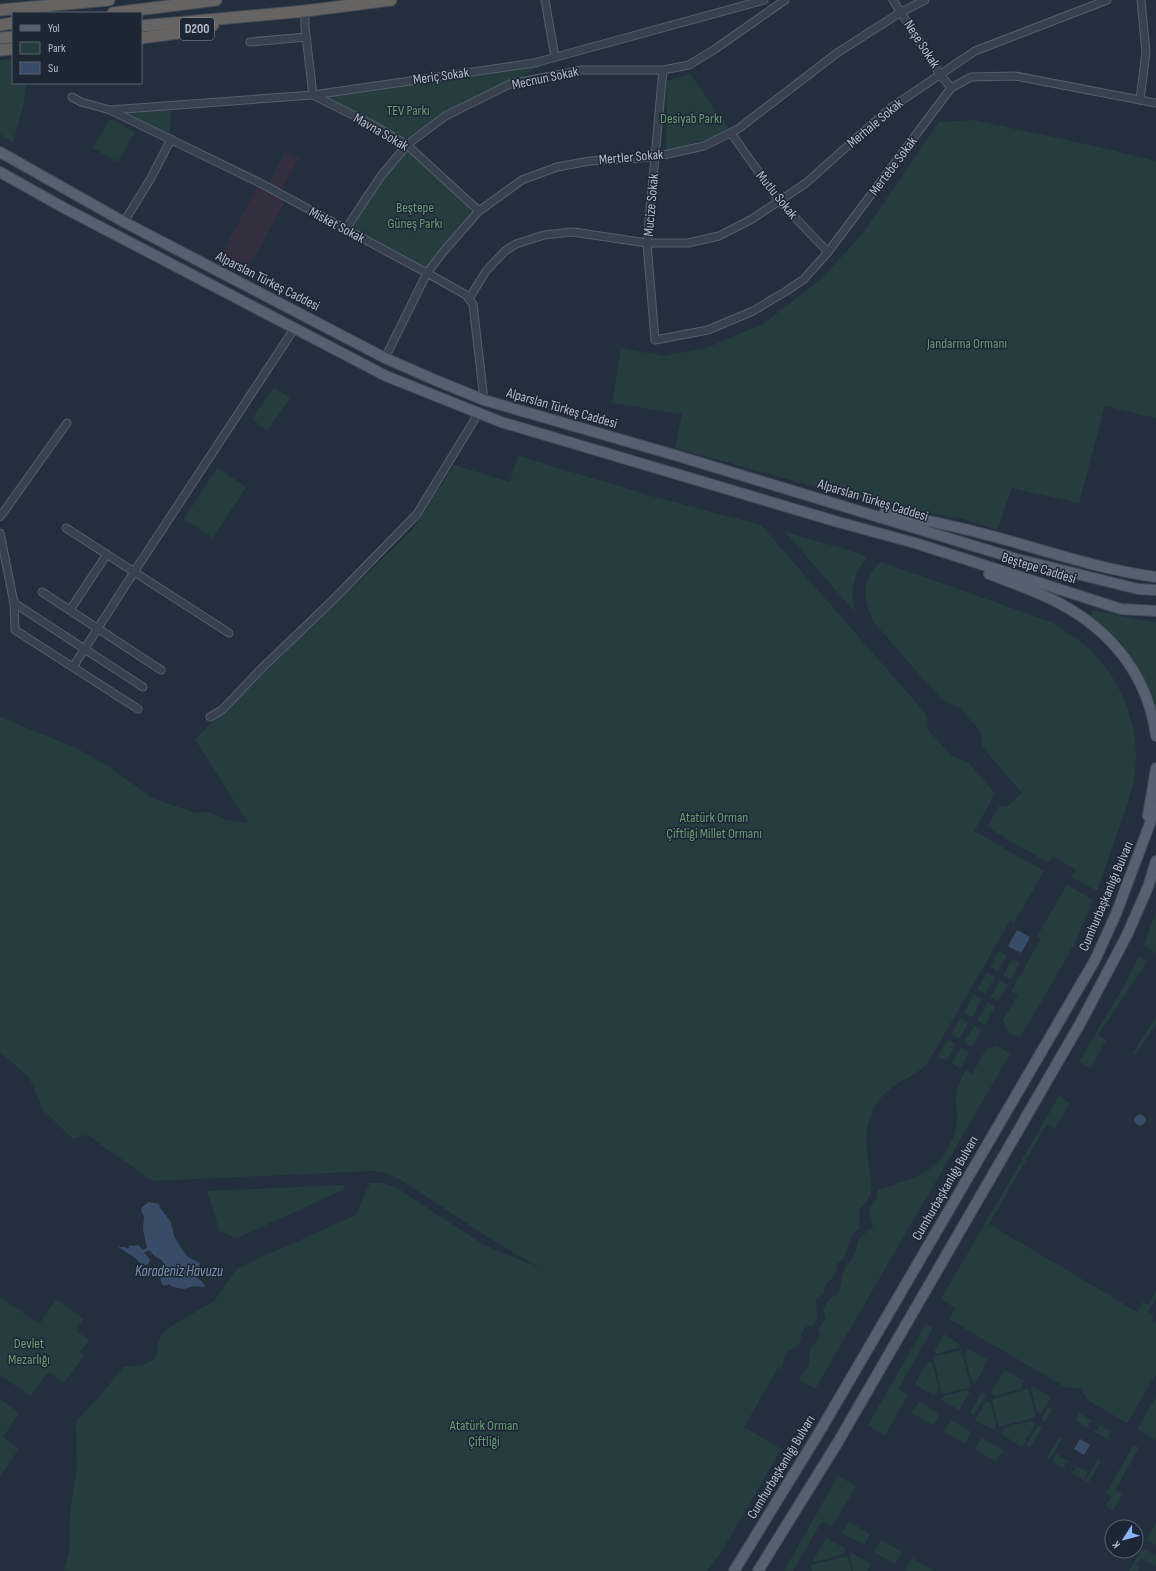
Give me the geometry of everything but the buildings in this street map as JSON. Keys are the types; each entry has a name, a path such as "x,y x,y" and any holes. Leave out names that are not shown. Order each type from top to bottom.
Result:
{"highway":[{"path":"0,10 108,0"},
{"name":"D200","path":"121,12 216,0"},
{"name":"D200","path":"142,38 186,32 252,16 391,0"},
{"path":"142,26 252,16"},
{"path":"0,25 12,23"},
{"path":"0,38 12,37"},
{"path":"0,50 12,48"}],"main road":[{"name":"Alparslan Türkeş Caddesi","path":"0,152 124,222 385,358 484,400 847,507 1017,559 1138,589 1156,590"},
{"name":"Alparslan Türkeş Caddesi","path":"0,172 66,209 386,376 478,414 838,522 915,543"},
{"path":"847,507 945,524 1075,560 1131,574 1156,577"},
{"path":"915,543 1058,602 1096,627 1115,644 1139,681 1147,700 1156,736"},
{"name":"Beştepe Caddesi","path":"915,543 1121,609 1156,612"},
{"path":"1143,845 1156,768"},
{"name":"Cumhurbaşkanlığı Bulvarı","path":"734,1571 820,1431 1095,960 1116,914 1156,807"},
{"path":"1148,887 1156,861"},
{"path":"758,1571 838,1442 1078,1028 1121,947 1156,872"}],"street":[{"path":"546,0 555,57"},
{"name":"Meriç Sokak","path":"110,110 313,95 534,63 764,0"},
{"name":"Mecnun Sokak","path":"345,230 381,176 407,145 445,116 510,84 582,70 663,70 689,65 715,49 785,0"},
{"name":"Neşe Sokak","path":"893,0 940,74 951,88"},
{"name":"Mertler Sokak","path":"385,358 427,273 443,252 479,211 522,180 557,168 590,161 654,157 704,146 738,129 836,53 901,12 925,0"},
{"name":"Merhale Sokak","path":"470,299 486,271 505,251 516,244 544,235 573,232 648,243 688,243 719,236 752,219 806,183 889,109 975,51 1106,0"},
{"path":"1140,100 1146,52 1141,0"},
{"path":"305,11 306,37 313,95"},
{"path":"250,42 306,37"},
{"name":"Mucize Sokak","path":"654,340 648,243 654,157 663,70"},
{"name":"Mertebe Sokak","path":"654,340 708,330 752,311 804,279 828,252 951,88 971,77 1015,76 1156,103"},
{"name":"Mavna Sokak","path":"313,95 373,125 407,145 479,211"},
{"path":"72,97 81,102 110,110"},
{"name":"Misket Sokak","path":"110,110 262,184 427,273 466,295 470,299"},
{"name":"Mutlu Sokak","path":"731,132 778,201 828,252"},
{"path":"124,222 151,178 171,139"},
{"path":"470,299 473,304 484,400"},
{"path":"73,667 294,329"},
{"path":"210,717 222,710 261,669 334,599 417,514 478,414"},
{"path":"0,517 67,423"},
{"path":"66,528 228,633"},
{"path":"0,533 14,603 16,630 138,708"},
{"path":"70,610 107,554"},
{"path":"42,592 161,670"},
{"path":"14,603 142,687"}],"shaded area":[{"path":"285,151 299,158 278,196 285,201 247,271 220,257 258,186 268,185"}],"green space":[{"path":"555,57 408,145 479,211 427,273 345,230 407,145 313,95"},
{"path":"12,59 12,84 26,84 24,102 13,143 0,134 0,60"},
{"name":"Desiyab Parkı","path":"690,74 729,129 709,139 666,150 667,81"},
{"path":"112,109 171,111 170,139"},
{"path":"110,119 135,132 118,162 93,148"},
{"name":"Jandarma Ormanı","path":"973,120 1095,146 1156,161 1156,418 1105,406 1079,503 1012,488 997,530 961,518 874,503 675,448 682,414 612,403 621,348 664,356 706,348 763,324 821,279 864,232 939,122"},
{"path":"274,387 290,398 267,431 252,419"},
{"path":"518,456 655,497 761,525 926,714 929,731 952,756 968,762 995,794 974,831 1044,871 1014,923 1010,921 927,1064 882,1096 869,1119 867,1151 871,1178 871,1192 859,1210 860,1228 853,1234 846,1253 842,1260 837,1264 836,1273 825,1285 824,1294 816,1298 817,1318 813,1326 806,1327 804,1329 798,1345 787,1353 782,1369 778,1368 744,1427 781,1449 722,1551 707,1571 64,1571 69,1553 70,1512 77,1470 76,1421 101,1395 123,1367 146,1364 156,1358 159,1341 162,1334 168,1328 214,1301 238,1268 356,1215 370,1183 383,1183 397,1188 484,1245 540,1268 489,1238 400,1179 386,1173 373,1171 153,1181 87,1135 72,1138 43,1110 29,1077 0,1052 0,717 74,747 100,761 154,799 196,813 207,812 217,815 225,820 248,823 195,739 412,530 454,465 510,482"},
{"path":"217,468 246,487 213,538 184,519"},
{"path":"785,532 845,549 867,557 862,563 854,583 853,597 855,612"},
{"path":"881,562 1051,622 1085,645 1106,668 1123,696 1129,712 1136,745 1136,761 1130,797 1097,891 1072,877 1076,870 1053,856 1048,863 987,827 999,806 1007,807 1022,793 983,748 980,731 958,706 942,700 875,624 868,608 866,592 870,576"},
{"path":"1092,610 1156,623 1156,713 1145,682 1135,663 1115,637 1091,617"},
{"path":"1067,885 1093,900 1073,947 1020,1038 1006,1030 1003,1020 1018,995 1011,991 1041,939 1037,936"},
{"path":"1156,912 1156,953 1144,945"},
{"path":"999,951 1007,955 998,972 990,967"},
{"path":"1139,956 1147,962 1098,1035 1106,1041 1090,1068 1079,1062 1125,984"},
{"path":"1013,959 1020,963 1011,979 1003,975"},
{"path":"987,973 995,977 985,994 977,989"},
{"path":"1000,980 1008,985 998,1001 991,997"},
{"path":"974,994 982,999 972,1017 964,1013"},
{"path":"988,1002 995,1007 985,1025 977,1020"},
{"path":"1156,1017 1156,1024 1135,1056 1132,1054"},
{"path":"961,1018 968,1023 959,1039 951,1034"},
{"path":"974,1026 982,1030 972,1047 964,1042"},
{"path":"948,1040 956,1044 946,1061 938,1056"},
{"path":"997,1046 1010,1054 815,1389 799,1379 809,1365 810,1349 819,1339 820,1333 818,1329 826,1318 823,1310 830,1298 839,1294 845,1266 850,1262 856,1251 859,1238 873,1227 869,1209 876,1200 878,1190 926,1172 941,1158 949,1146 957,1124 956,1095 961,1079 966,1070 972,1074 986,1049"},
{"path":"961,1048 969,1052 960,1069 952,1064"},
{"path":"1059,1096 1070,1103 1055,1128 1047,1124 989,1224 1137,1312 1143,1302 1148,1305 1156,1291 1156,1298 1148,1312 1154,1315 1152,1320 1156,1323 1156,1374 1127,1423 1089,1401 1080,1389 1065,1387 949,1319 955,1308 941,1299"},
{"path":"345,1185 343,1190 237,1238 220,1232 207,1191"},
{"name":"Devlet Mezarlığı","path":"0,1297 39,1324 56,1300 84,1319 76,1331 89,1340 80,1352 84,1355 64,1383 48,1372 31,1396 0,1375"},
{"path":"926,1324 933,1328 898,1389 908,1395 885,1435 868,1425"},
{"path":"944,1334 960,1344 958,1348 937,1354 934,1352"},
{"path":"968,1349 988,1360 975,1384 972,1382 965,1355"},
{"path":"961,1350 971,1387 942,1394 933,1357"},
{"path":"928,1361 932,1363 939,1389 934,1396 915,1384"},
{"path":"1004,1370 1024,1381 1020,1389 995,1396 991,1393"},
{"path":"1032,1386 1051,1397 1041,1414 1037,1412 1031,1389"},
{"path":"1028,1389 1036,1417 999,1427 992,1399"},
{"path":"967,1390 970,1392 959,1410 941,1400 943,1396"},
{"path":"982,1392 986,1395 974,1415 970,1413"},
{"path":"1156,1397 1156,1440 1137,1429"},
{"name":"Devlet Mezarlığı","path":"0,1399 19,1413 3,1437 19,1449 0,1476"},
{"path":"919,1401 940,1414 933,1425 912,1413"},
{"path":"986,1401 991,1404 996,1426 994,1430 975,1420"},
{"path":"1048,1407 1052,1410 1045,1422 1041,1419"},
{"path":"1079,1413 1093,1421 1088,1423 1090,1429 1075,1420"},
{"path":"951,1420 971,1432 965,1443 944,1431"},
{"path":"1031,1421 1035,1424 1022,1447 1001,1434 1004,1428"},
{"path":"1098,1424 1111,1432 1107,1439 1093,1431 1099,1429"},
{"path":"1038,1425 1042,1427 1030,1448 1026,1446"},
{"path":"1059,1437 1062,1438 1050,1460 1047,1458"},
{"path":"982,1438 1003,1450 996,1462 975,1449"},
{"path":"1134,1445 1139,1448 1115,1490 1122,1494 1113,1511 1105,1506 1112,1496 1106,1493"},
{"path":"1056,1454 1070,1462 1064,1464 1066,1469 1052,1461"},
{"path":"1098,1459 1101,1461 1089,1482 1085,1481"},
{"path":"1074,1465 1088,1473 1084,1480 1070,1472 1076,1470"},
{"path":"838,1476 856,1486 832,1527 822,1521 793,1571 784,1571"},
{"path":"849,1522 870,1534 864,1545 842,1533"},
{"path":"1156,1523 1156,1545 1146,1540"},
{"path":"826,1538 846,1549 843,1554 815,1562 813,1561"},
{"path":"881,1540 902,1552 895,1564 874,1552"},
{"path":"1144,1549 1156,1556 1156,1566 1143,1559"},
{"path":"852,1553 871,1564 867,1571 853,1571 850,1558"},
{"path":"847,1556 851,1571 812,1571 810,1565"},
{"path":"912,1558 933,1570 933,1571 905,1570"},
{"path":"1136,1559 1140,1559 1137,1565 1140,1567 1138,1571 1129,1571"}],"water":[{"path":"1017,930 1030,937 1021,953 1008,946"},
{"path":"1140,1114 1144,1116 1146,1120 1144,1124 1140,1126 1136,1124 1134,1120 1136,1116"},
{"name":"Karadeniz Havuzu","path":"149,1202 159,1204 160,1208 171,1222 174,1236 180,1247 188,1257 200,1263 197,1277 205,1287 194,1286 184,1289 173,1287 169,1284 164,1286 160,1278 160,1269 164,1265 162,1260 156,1257 149,1250 144,1253 150,1259 149,1263 147,1265 141,1264 134,1257 118,1247 125,1247 128,1249 130,1245 138,1245 143,1250 147,1248 143,1230 144,1216 141,1211 142,1207"},
{"path":"1080,1439 1090,1445 1084,1455 1074,1449"}],"park label":[{"name":"TEV Parkı","path":"408,110"},
{"name":"Beştepe Güneş Parkı","path":"415,216"},
{"name":"Atatürk Orman Çiftliği Millet Ormanı","path":"714,826"},
{"name":"Atatürk Orman Çiftliği","path":"484,1434"}]}
